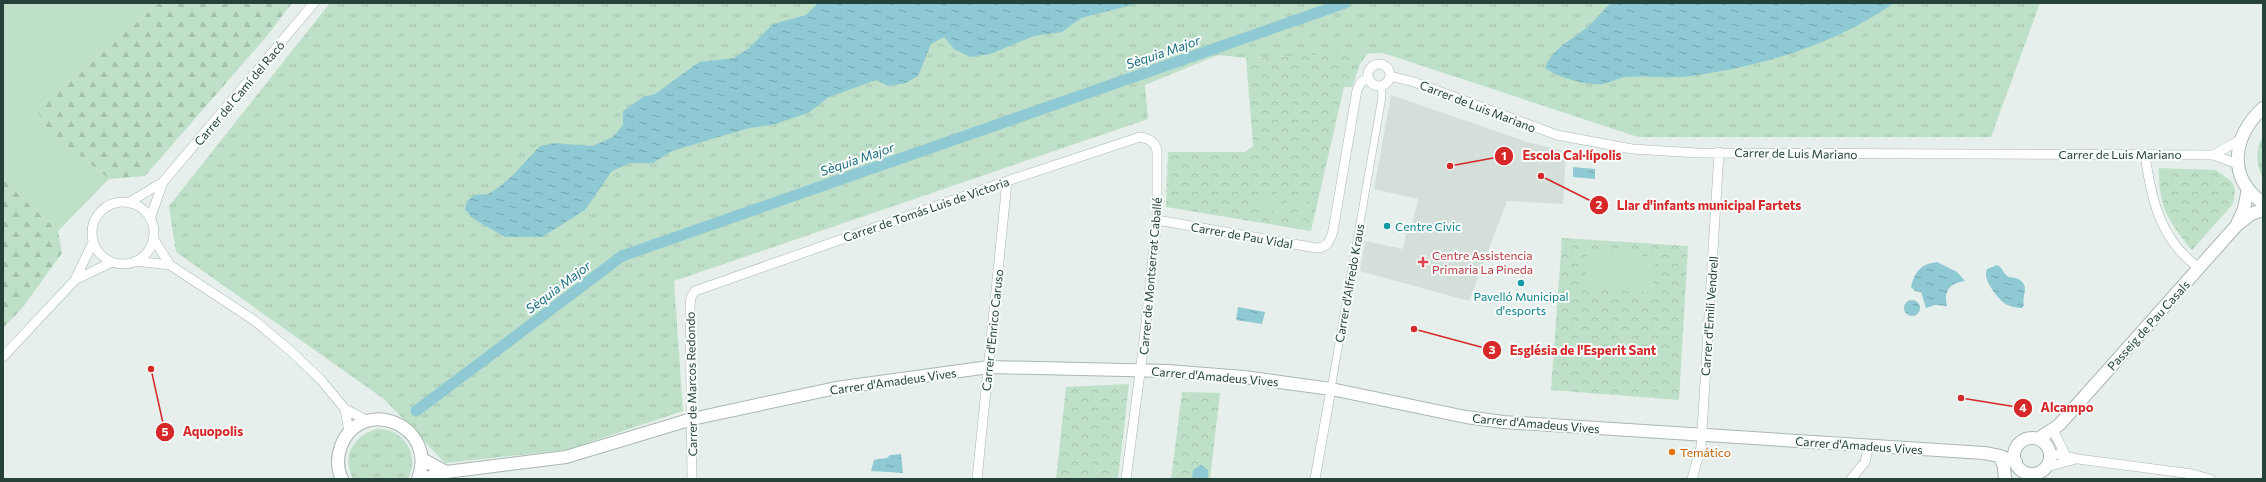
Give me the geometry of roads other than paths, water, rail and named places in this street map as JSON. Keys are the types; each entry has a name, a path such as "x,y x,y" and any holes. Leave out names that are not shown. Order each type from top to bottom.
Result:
{"street":[{"name":"Carrer del Camí del Racó","path":"128,203 163,182 314,3"},
{"path":"1378,64 1388,69 1390,76 1387,83 1381,86 1374,85 1368,78 1369,69 1378,64"},
{"name":"Carrer de Luis Mariano","path":"1390,76 1414,82 1526,125 1564,137 1643,150 1698,153 2213,155 2238,164"},
{"name":"Carrer d'Alfredo Kraus","path":"1327,245 1333,231 1357,90 1361,82 1368,78"},
{"name":"Carrer d'Alfredo Kraus","path":"1315,479 1382,97 1381,86"},
{"path":"2263,108 2249,122 2240,140 2238,164 2248,189 2263,204"},
{"name":"Carrer de Tomás Luis de Victoria","path":"695,291 1007,181 1140,137 1149,139 1156,145"},
{"name":"Carrer de Luis Mariano","path":"2213,155 2240,140"},
{"name":"Carrer de Montserrat Caballé","path":"1126,479 1157,220 1158,153 1156,145"},
{"name":"Carrer d'Emili Vendrell","path":"1692,479 1700,452 1702,435 1719,152"},
{"path":"2145,154 2151,197 2167,236 2177,249 2199,268"},
{"name":"Carrer d'Enrico Caruso","path":"977,479 1007,181"},
{"name":"Carrer del Camí del Racó","path":"150,219 163,182"},
{"name":"Passeig de Pau Casals","path":"2038,439 2057,430 2236,225 2244,209 2248,189"},
{"path":"153,238 147,252 135,261 124,264 112,262 100,254 93,242 92,228 100,212 115,203 128,203 141,208 150,219 153,238 170,265 255,321 293,353 321,380 345,409 368,421"},
{"name":"Passeig de Pau Casals","path":"2236,225 2252,214 2263,210"},
{"name":"Carrer de Pau Vidal","path":"1157,220 1316,248 1327,245"},
{"path":"3,357 75,280 93,242"},
{"path":"135,261 170,265"},
{"path":"75,280 112,262"},
{"name":"Carrer de Marcos Redondo","path":"692,479 690,306 691,297 695,291"},
{"name":"Carrer d'Amadeus Vives","path":"424,479 446,472 566,457 692,420 836,388 989,367 1140,370 1244,377 1331,389 1489,420 1869,445 1996,455 2016,463"},
{"path":"345,409 349,432"},
{"path":"342,479 338,463 339,452 349,432 368,421 387,420 404,427 416,441 422,459 418,479"},
{"path":"2057,430 2066,456"},
{"name":"Passeig de Pau Casals","path":"2049,459 2057,430"},
{"path":"2005,479 2016,463 2017,447 2026,440 2038,439 2046,444 2049,459"},
{"path":"1851,479 1865,462 1869,445"},
{"name":"Carrer d'Amadeus Vives","path":"1996,455 2017,447"},
{"path":"2016,463 2024,472 2024,476 2039,473 2049,459 2058,454 2078,459 2210,479"},
{"path":"1996,455 2004,467 2005,479"},
{"path":"422,459 446,472"},
{"path":"2049,459 2078,459"}],"water":[{"path":"818,3 1140,3 1081,18 1062,32 1034,36 990,54 970,57 954,49 944,37 931,44 918,76 906,83 888,86 876,80 829,97 808,113 772,125 749,128 672,151 653,163 631,163 612,171 585,210 542,237 505,237 472,218 465,209 467,201 475,195 488,194 499,187 512,176 540,146 554,143 592,146 613,137 623,125 623,111 643,97 655,94 699,62 734,58 749,48 773,24 806,15"},
{"path":"1611,3 1894,3 1847,31 1797,52 1771,60 1717,72 1682,77 1626,77 1603,84 1589,84 1565,78 1545,68 1552,55 1557,50 1579,34"},
{"path":"1573,167 1595,169 1595,179 1573,177"},
{"path":"1937,262 1957,272 1965,281 1955,284 1949,289 1946,296 1947,306 1935,305 1926,308 1921,292 1915,291 1911,287 1914,277 1922,267"},
{"path":"1997,265 2001,267 2007,276 2017,278 2024,284 2024,305 2022,308 2005,304 1997,296 1988,282 1986,278 1987,269"},
{"path":"1912,300 1919,305 1920,308 1915,315 1912,316 1905,311 1904,308 1909,301"},
{"path":"1238,307 1265,312 1262,324 1236,320"},
{"path":"901,454 903,473 871,471 874,460 887,458 890,455"},
{"path":"1201,465 1208,470 1208,479 1192,479 1193,470"}],"waterway":[{"name":"Sèquia Major","path":"416,411 622,256 1345,3"}],"place":[{"name":"Escola Cal·lípolis","path":"1450,166"},
{"name":"Llar d'infants municipal Fartets","path":"1541,176"},
{"name":"Centre Civic","path":"1387,226"},
{"name":"Centre Assistencia Primaria La Pineda","path":"1423,262"},
{"name":"Pavelló Municipal d'esports","path":"1521,283"},
{"name":"Església de l'Esperit Sant","path":"1414,329"},
{"name":"Aquopolis","path":"151,369"},
{"name":"Alcampo","path":"1961,398"},
{"name":"Temático","path":"1672,452"}]}
